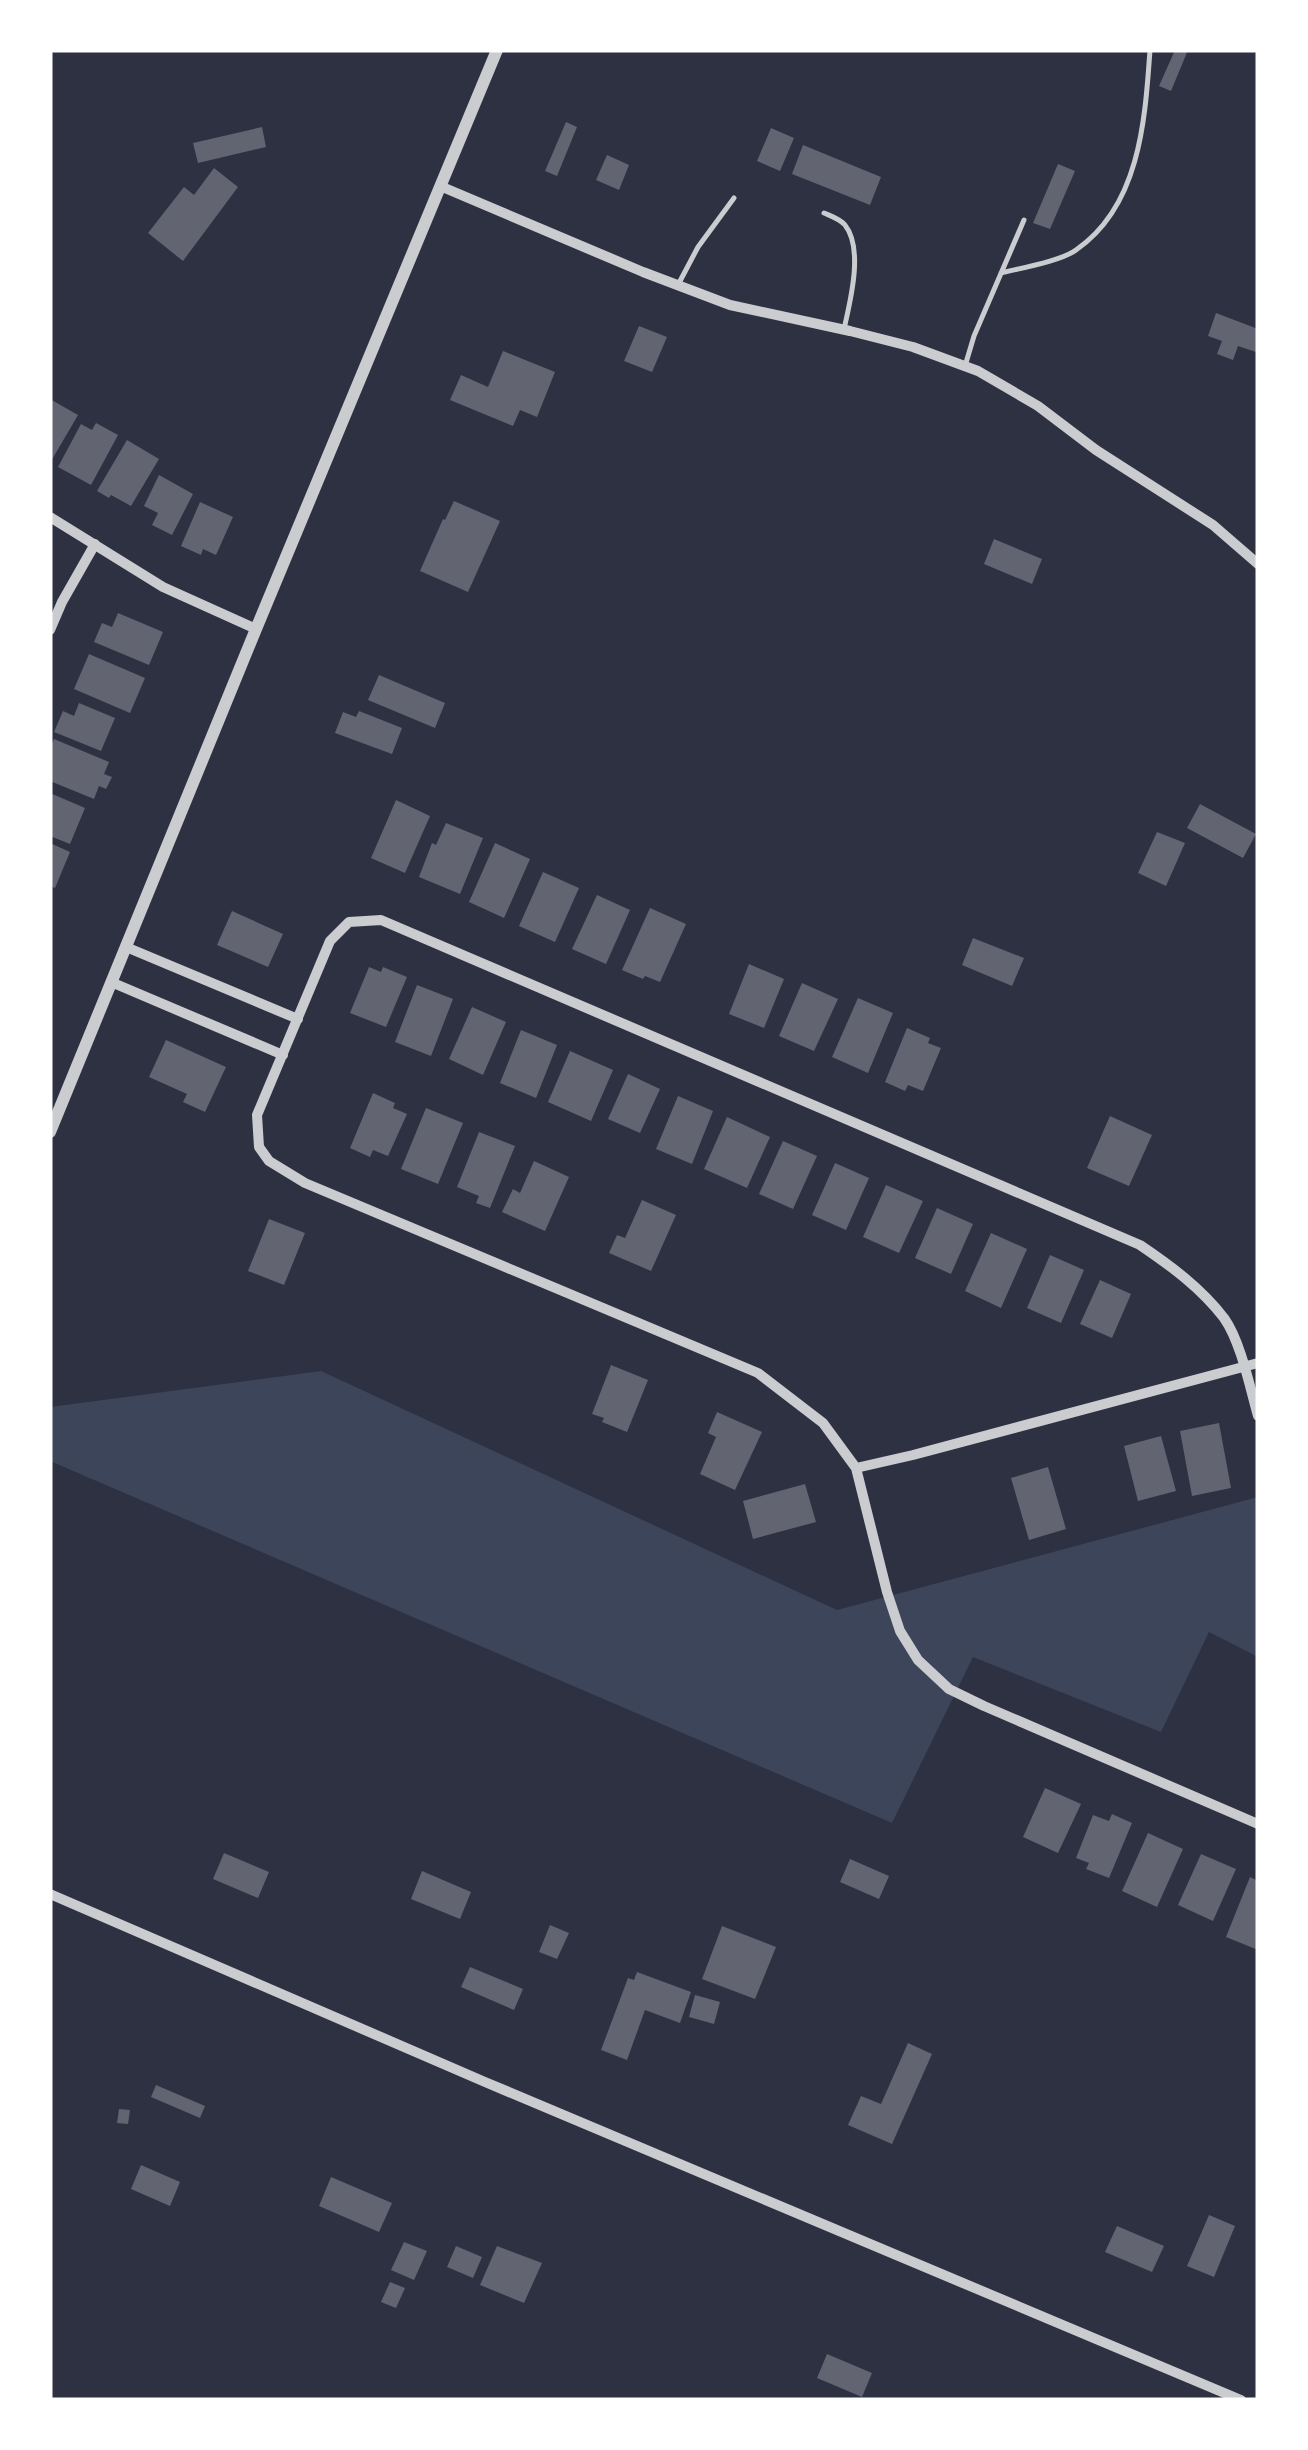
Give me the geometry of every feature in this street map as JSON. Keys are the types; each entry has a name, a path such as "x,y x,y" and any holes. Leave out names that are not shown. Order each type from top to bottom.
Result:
{"street":[{"path":"50,1132 497,50"},
{"path":"440,186 730,305 913,348 1000,382 1213,525 1258,564"},
{"path":"50,518 163,586 256,630"},
{"path":"50,630 95,544"},
{"path":"1258,1416 1226,1320 1182,1273 1140,1245 380,920 349,922 330,940 258,1115 259,1147 269,1161 305,1183 758,1373 823,1423 856,1468 900,1632 918,1660 950,1688 984,1706 1258,1824"},
{"path":"126,947 298,1019"},
{"path":"111,982 283,1055"},
{"path":"856,1468 1258,1362"},
{"path":"50,1894 516,2096 1241,2400"}],"lane":[{"path":"1002,273 1074,252 1101,228 1122,196 1137,156 1150,50"},
{"path":"677,286 698,246 734,198"},
{"path":"824,212 847,227 851,240 853,284 844,329"},
{"path":"965,366 1024,220"}],"shaded area":[{"path":"321,1371 837,1610 1258,1497 1258,1657 1209,1632 1161,1732 973,1657 892,1823 50,1461 50,1407"}],"building":[{"path":"1175,50 1188,50 1171,91 1159,86"},
{"path":"566,122 577,127 557,176 545,171"},
{"path":"262,127 266,147 198,163 193,143"},
{"path":"771,128 794,138 780,171 757,161"},
{"path":"803,145 881,177 870,205 792,174"},
{"path":"607,155 629,165 619,190 596,180"},
{"path":"1058,164 1075,171 1050,229 1033,223"},
{"path":"214,168 238,187 183,261 148,233 184,187 194,195"},
{"path":"1216,313 1258,329 1256,352 1238,346 1233,360 1217,354 1222,341 1208,336"},
{"path":"639,326 667,337 652,372 624,361"},
{"path":"503,351 555,372 537,417 520,410 513,426 450,400 461,375 488,387"},
{"path":"50,399 78,415 50,463"},
{"path":"96,423 118,435 91,485 58,467 81,424 92,430"},
{"path":"127,440 159,459 131,506 97,491"},
{"path":"159,475 193,494 172,535 152,525 158,513 144,506"},
{"path":"454,501 500,521 468,592 420,571"},
{"path":"200,502 233,517 216,555 203,549 201,555 181,546"},
{"path":"994,539 1042,559 1032,584 984,564"},
{"path":"118,613 163,632 149,665 94,642 102,623 112,627"},
{"path":"89,654 145,678 130,713 74,689"},
{"path":"379,675 445,703 435,728 368,700"},
{"path":"79,703 115,718 101,751 54,732 63,711 74,716"},
{"path":"359,711 402,728 392,754 335,733 343,712 356,717"},
{"path":"54,739 109,762 104,774 112,777 106,789 99,786 94,799 50,781 50,748"},
{"path":"50,793 85,808 70,844 50,836"},
{"path":"396,800 430,816 405,873 371,858"},
{"path":"1200,804 1256,834 1243,858 1187,828"},
{"path":"446,823 483,838 460,894 419,877 432,843 436,845"},
{"path":"1157,832 1185,843 1166,886 1138,873"},
{"path":"50,843 70,852 55,888 50,886"},
{"path":"495,843 530,859 504,918 469,902"},
{"path":"543,872 579,888 555,942 519,926"},
{"path":"597,895 630,910 606,964 572,949"},
{"path":"650,908 686,924 660,982 622,970"},
{"path":"232,911 283,934 268,967 217,945"},
{"path":"973,938 1024,958 1012,986 962,965"},
{"path":"749,964 784,979 764,1028 729,1014"},
{"path":"369,967 381,972 383,967 407,977 386,1027 350,1013"},
{"path":"802,983 838,999 814,1051 779,1036"},
{"path":"417,985 453,999 431,1056 395,1042"},
{"path":"858,998 893,1013 868,1073 832,1057"},
{"path":"472,1007 506,1022 483,1075 449,1059"},
{"path":"907,1028 930,1038 928,1043 941,1048 923,1091 908,1085 905,1091 885,1082"},
{"path":"521,1030 557,1045 536,1098 500,1083"},
{"path":"166,1040 226,1067 205,1112 183,1102 187,1094 149,1077"},
{"path":"570,1051 613,1070 591,1121 548,1102"},
{"path":"628,1074 660,1089 640,1133 608,1119"},
{"path":"373,1093 395,1103 393,1108 407,1114 388,1156 373,1150 370,1157 350,1148"},
{"path":"678,1096 713,1111 692,1164 656,1149"},
{"path":"426,1108 463,1123 438,1184 401,1169"},
{"path":"1110,1116 1152,1135 1129,1186 1087,1168"},
{"path":"727,1117 770,1137 747,1188 704,1169"},
{"path":"479,1132 515,1146 490,1208 476,1203 479,1196 457,1187"},
{"path":"783,1141 817,1156 793,1209 759,1194"},
{"path":"534,1161 569,1177 545,1231 502,1212 513,1189 520,1193"},
{"path":"835,1163 869,1178 846,1230 812,1215"},
{"path":"886,1185 923,1201 899,1253 863,1237"},
{"path":"642,1200 676,1215 651,1271 609,1253 617,1235 625,1238"},
{"path":"937,1208 973,1224 951,1274 915,1258"},
{"path":"269,1219 305,1233 284,1285 248,1271"},
{"path":"991,1233 1027,1249 1001,1308 965,1291"},
{"path":"1050,1255 1084,1270 1061,1323 1027,1308"},
{"path":"1100,1280 1131,1294 1112,1338 1080,1324"},
{"path":"611,1365 648,1380 627,1432 592,1414"},
{"path":"717,1412 762,1432 735,1490 700,1474 716,1437 708,1433"},
{"path":"1219,1423 1231,1488 1192,1496 1180,1431"},
{"path":"1161,1436 1176,1491 1138,1501 1124,1446"},
{"path":"1048,1467 1066,1529 1029,1540 1011,1478"},
{"path":"805,1484 816,1522 753,1539 743,1501"},
{"path":"1045,1788 1081,1804 1058,1853 1023,1837"},
{"path":"1112,1814 1132,1823 1109,1878 1086,1869 1089,1863 1076,1858 1093,1815 1109,1821"},
{"path":"1148,1833 1183,1849 1157,1907 1122,1891"},
{"path":"224,1853 269,1872 258,1898 213,1879"},
{"path":"1201,1854 1236,1869 1213,1921 1178,1905"},
{"path":"850,1859 889,1876 879,1899 840,1882"},
{"path":"422,1871 471,1892 460,1919 411,1899"},
{"path":"1250,1877 1258,1881 1258,1950 1226,1937"},
{"path":"550,1925 569,1933 557,1959 539,1952"},
{"path":"722,1926 776,1947 755,1999 702,1979"},
{"path":"470,1967 523,1989 514,2010 461,1987"},
{"path":"637,1972 691,1992 680,2023 645,2010 627,2060 601,2050 628,1978 634,1980"},
{"path":"695,1995 720,2002 714,2024 689,2017"},
{"path":"908,2043 932,2054 892,2144 848,2125 861,2096 881,2104"},
{"path":"156,2085 205,2106 200,2118 151,2097"},
{"path":"119,2109 130,2110 128,2124 117,2123"},
{"path":"141,2165 180,2182 170,2206 131,2189"},
{"path":"331,2177 392,2203 379,2232 319,2206"},
{"path":"1209,2215 1235,2226 1214,2277 1187,2266"},
{"path":"1117,2226 1164,2246 1152,2272 1105,2252"},
{"path":"404,2242 427,2251 414,2280 391,2270"},
{"path":"456,2246 482,2257 473,2278 447,2267"},
{"path":"497,2246 542,2263 524,2303 480,2285"},
{"path":"390,2282 405,2288 396,2308 381,2302"},
{"path":"827,2354 872,2373 862,2397 817,2378"}]}
